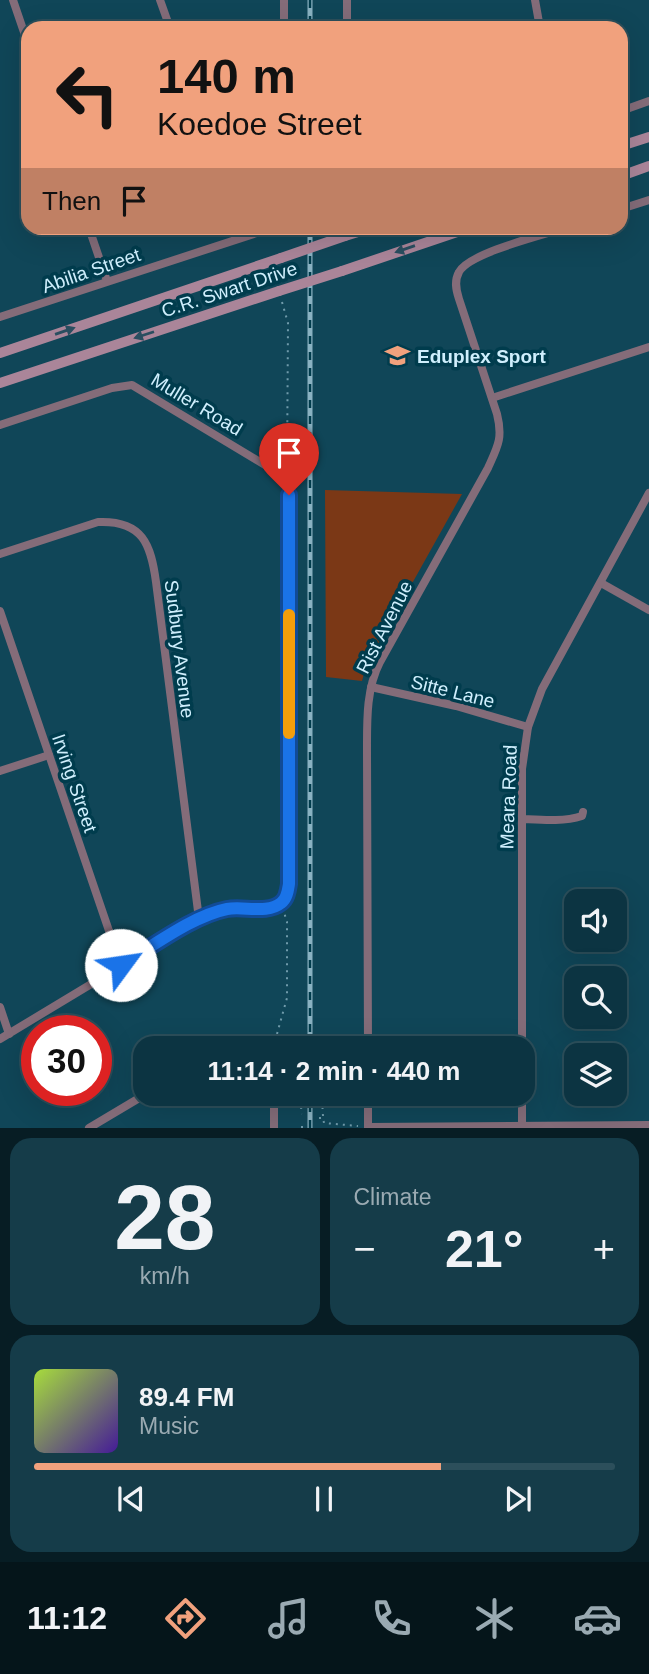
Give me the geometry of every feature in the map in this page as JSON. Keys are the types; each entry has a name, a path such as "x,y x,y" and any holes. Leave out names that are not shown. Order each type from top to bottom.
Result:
{"main road":[{"path":"628,144 649,137"},
{"path":"628,174 649,166"},
{"name":"C.R. Swart Drive","path":"0,354 348,235"},
{"name":"C.R. Swart Drive","path":"0,383 448,235"}],"street":[{"path":"13,0 21,23"},
{"path":"160,0 168,21"},
{"path":"284,0 284,21"},
{"path":"347,0 347,21"},
{"path":"535,0 539,21"},
{"path":"628,109 649,102"},
{"path":"628,207 649,200"},
{"path":"91,235 107,281"},
{"name":"Abilia Street","path":"0,317 246,235"},
{"name":"Rist Avenue","path":"368,1036 367,739 371,687 380,662 488,468 500,441 500,429 492,398 456,289 459,272 469,261 479,256 544,235"},
{"path":"492,398 648,350"},
{"name":"Muller Road","path":"0,425 112,388 132,385 242,449 279,474 287,485"},
{"path":"0,1039 199,919 227,909 268,908 282,903 289,884 290,504 287,485"},
{"name":"Meara Road","path":"522,1036 522,769 528,727 542,689 649,493"},
{"name":"Sudbury Avenue","path":"0,555 98,522 125,526 144,539 149,547 199,919"},
{"path":"601,583 649,610"},
{"name":"Irving Street","path":"0,611 121,965"},
{"name":"Sitte Lane","path":"371,687 456,706 528,727"},
{"path":"0,771 49,755"},
{"path":"522,819 552,820 582,816 583,812"},
{"path":"0,1007 9,1034"},
{"path":"89,1128 133,1102"},
{"path":"274,1106 274,1128"},
{"path":"368,1106 368,1127 649,1125"},
{"path":"522,1106 522,1127"}],"path":[{"path":"279,291 288,323 287,485"},
{"path":"277,1036 287,998 287,922 282,903"},
{"path":"302,1114 300,1100 322,1100 323,1128"},
{"path":"302,1123 302,1128"},
{"path":"324,1124 368,1127"}],"shaded area":[{"path":"325,490 462,494 366,666 362,681 326,677"}],"railway":[{"path":"310,0 310,21"},
{"path":"310,235 310,1036"},
{"path":"310,1106 310,1128"}],"slow traffic":[{"path":"289,615 289,733"}],"place":[{"name":"Eduplex Sport","path":"397,356"}],"route":[{"path":"121,965 199,919 227,909 268,908 282,903 286,897 289,884 289,495"}]}
